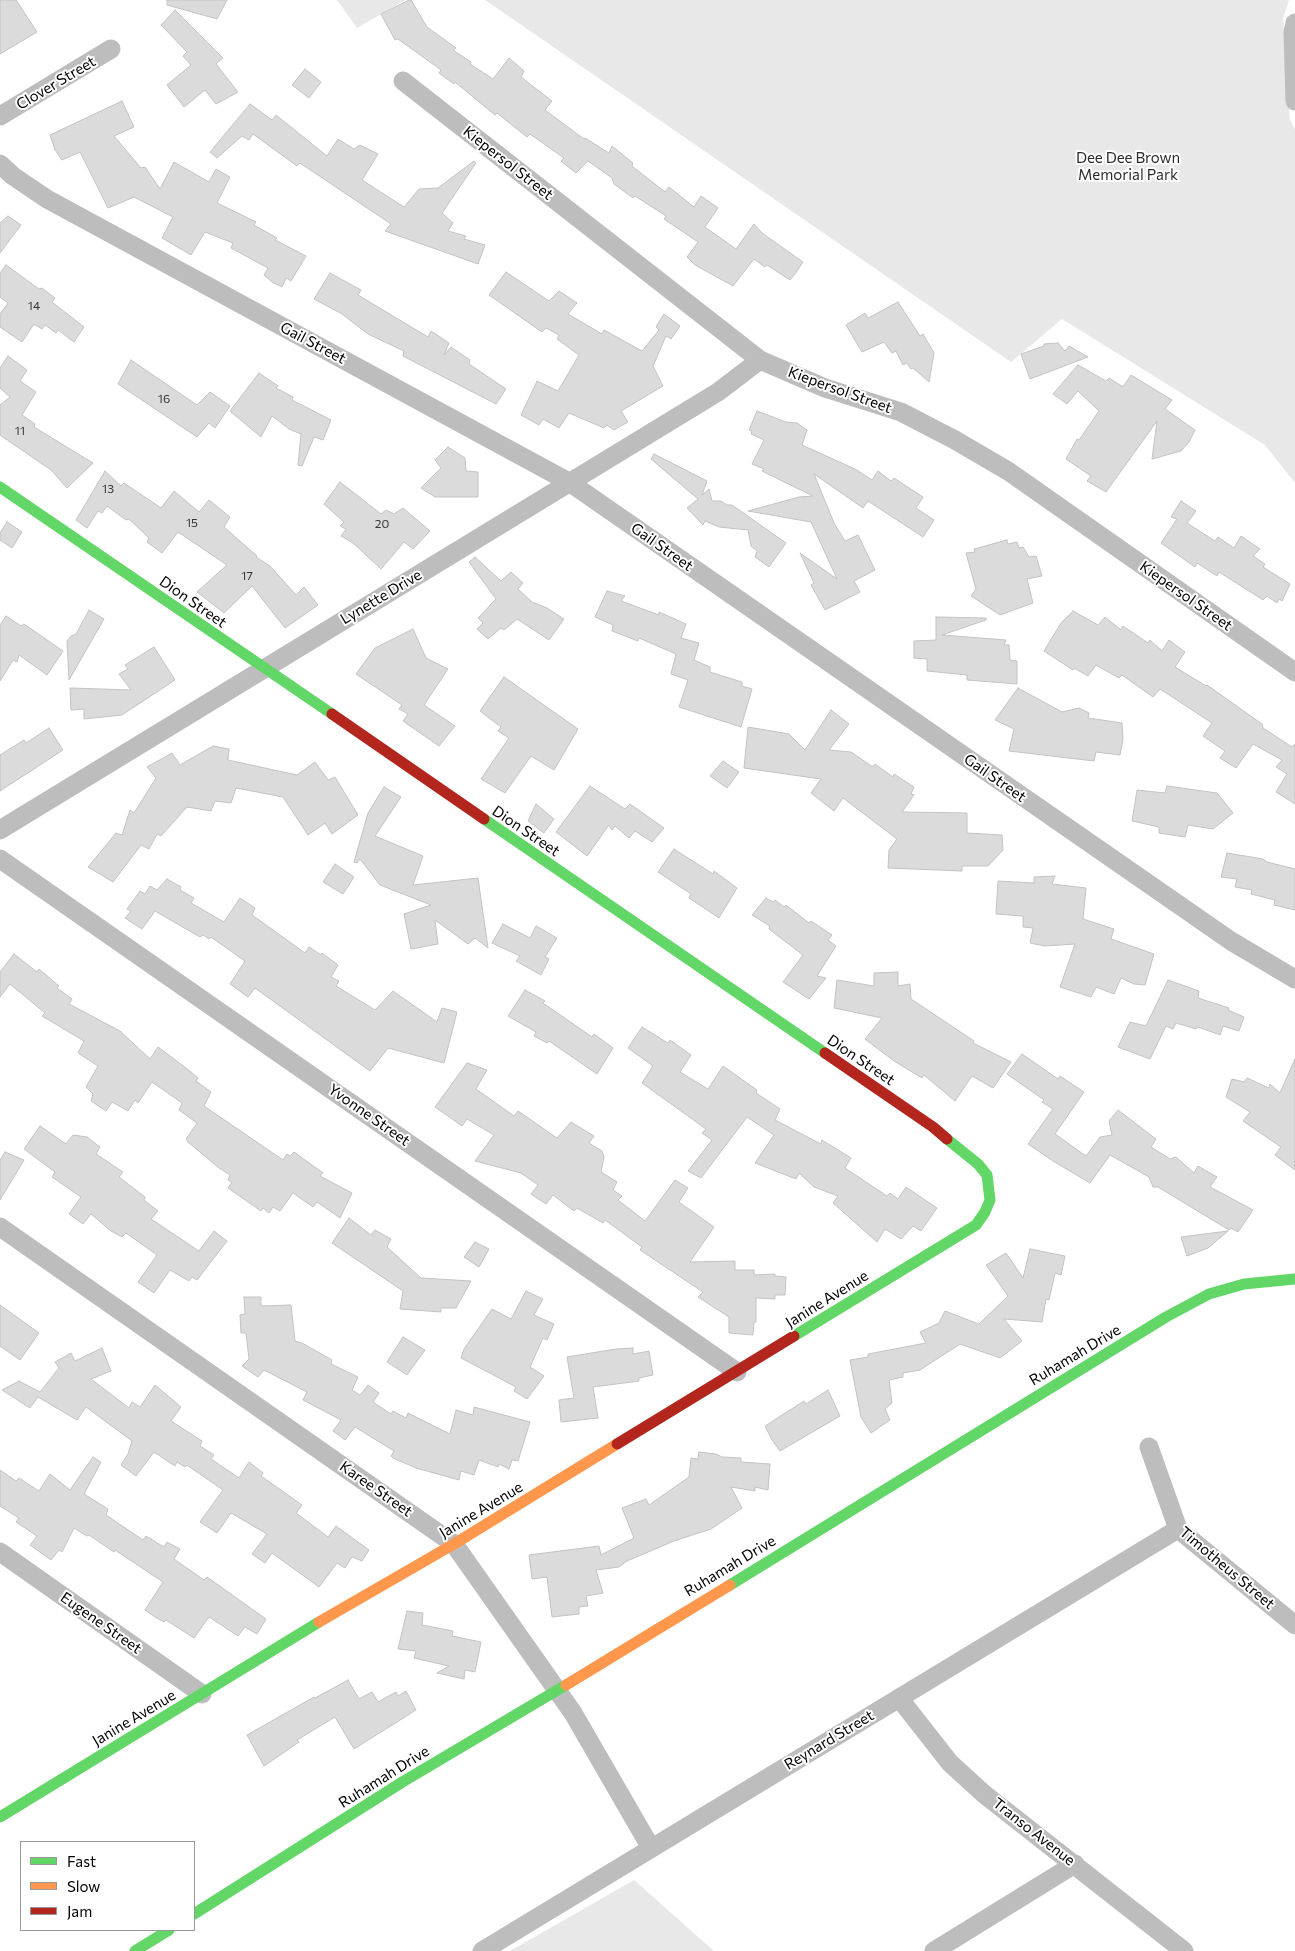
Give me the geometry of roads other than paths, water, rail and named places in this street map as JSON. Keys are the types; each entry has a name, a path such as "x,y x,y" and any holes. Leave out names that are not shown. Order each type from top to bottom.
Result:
{"street":[{"path":"1295,23 1293,32 1295,100"},
{"name":"Clover Street","path":"0,116 111,49"},
{"name":"Kiepersol Street","path":"404,81 760,360 825,388 901,412 955,440 1008,471 1295,672"},
{"name":"Gail Street","path":"0,164 13,176 46,199 569,482 1231,941 1295,979"},
{"name":"Lynette Drive","path":"0,830 718,392 760,360"},
{"name":"Dion Street","path":"0,487 933,1127 978,1164 987,1175 990,1200 985,1212 976,1225"},
{"name":"Yvonne Street","path":"0,859 737,1372"},
{"name":"Janine Avenue","path":"0,1816 454,1544 976,1225"},
{"name":"Karee Street","path":"0,1227 454,1544 573,1713 651,1848"},
{"name":"Ruhamah Drive","path":"195,1913 404,1781 1166,1317 1209,1294 1244,1284 1295,1279"},
{"name":"Timotheus Street","path":"1149,1447 1178,1529 1295,1625"},
{"name":"Reynard Street","path":"482,1951 1178,1529"},
{"name":"Eugene Street","path":"0,1552 202,1694"},
{"name":"Transo Avenue","path":"899,1698 950,1762 984,1794 1184,1951"},
{"path":"934,1951 1075,1864"},
{"path":"135,1951 167,1931"}],"park label":[{"name":"Dee Dee Brown Memorial Park","path":"1128,166"}]}
